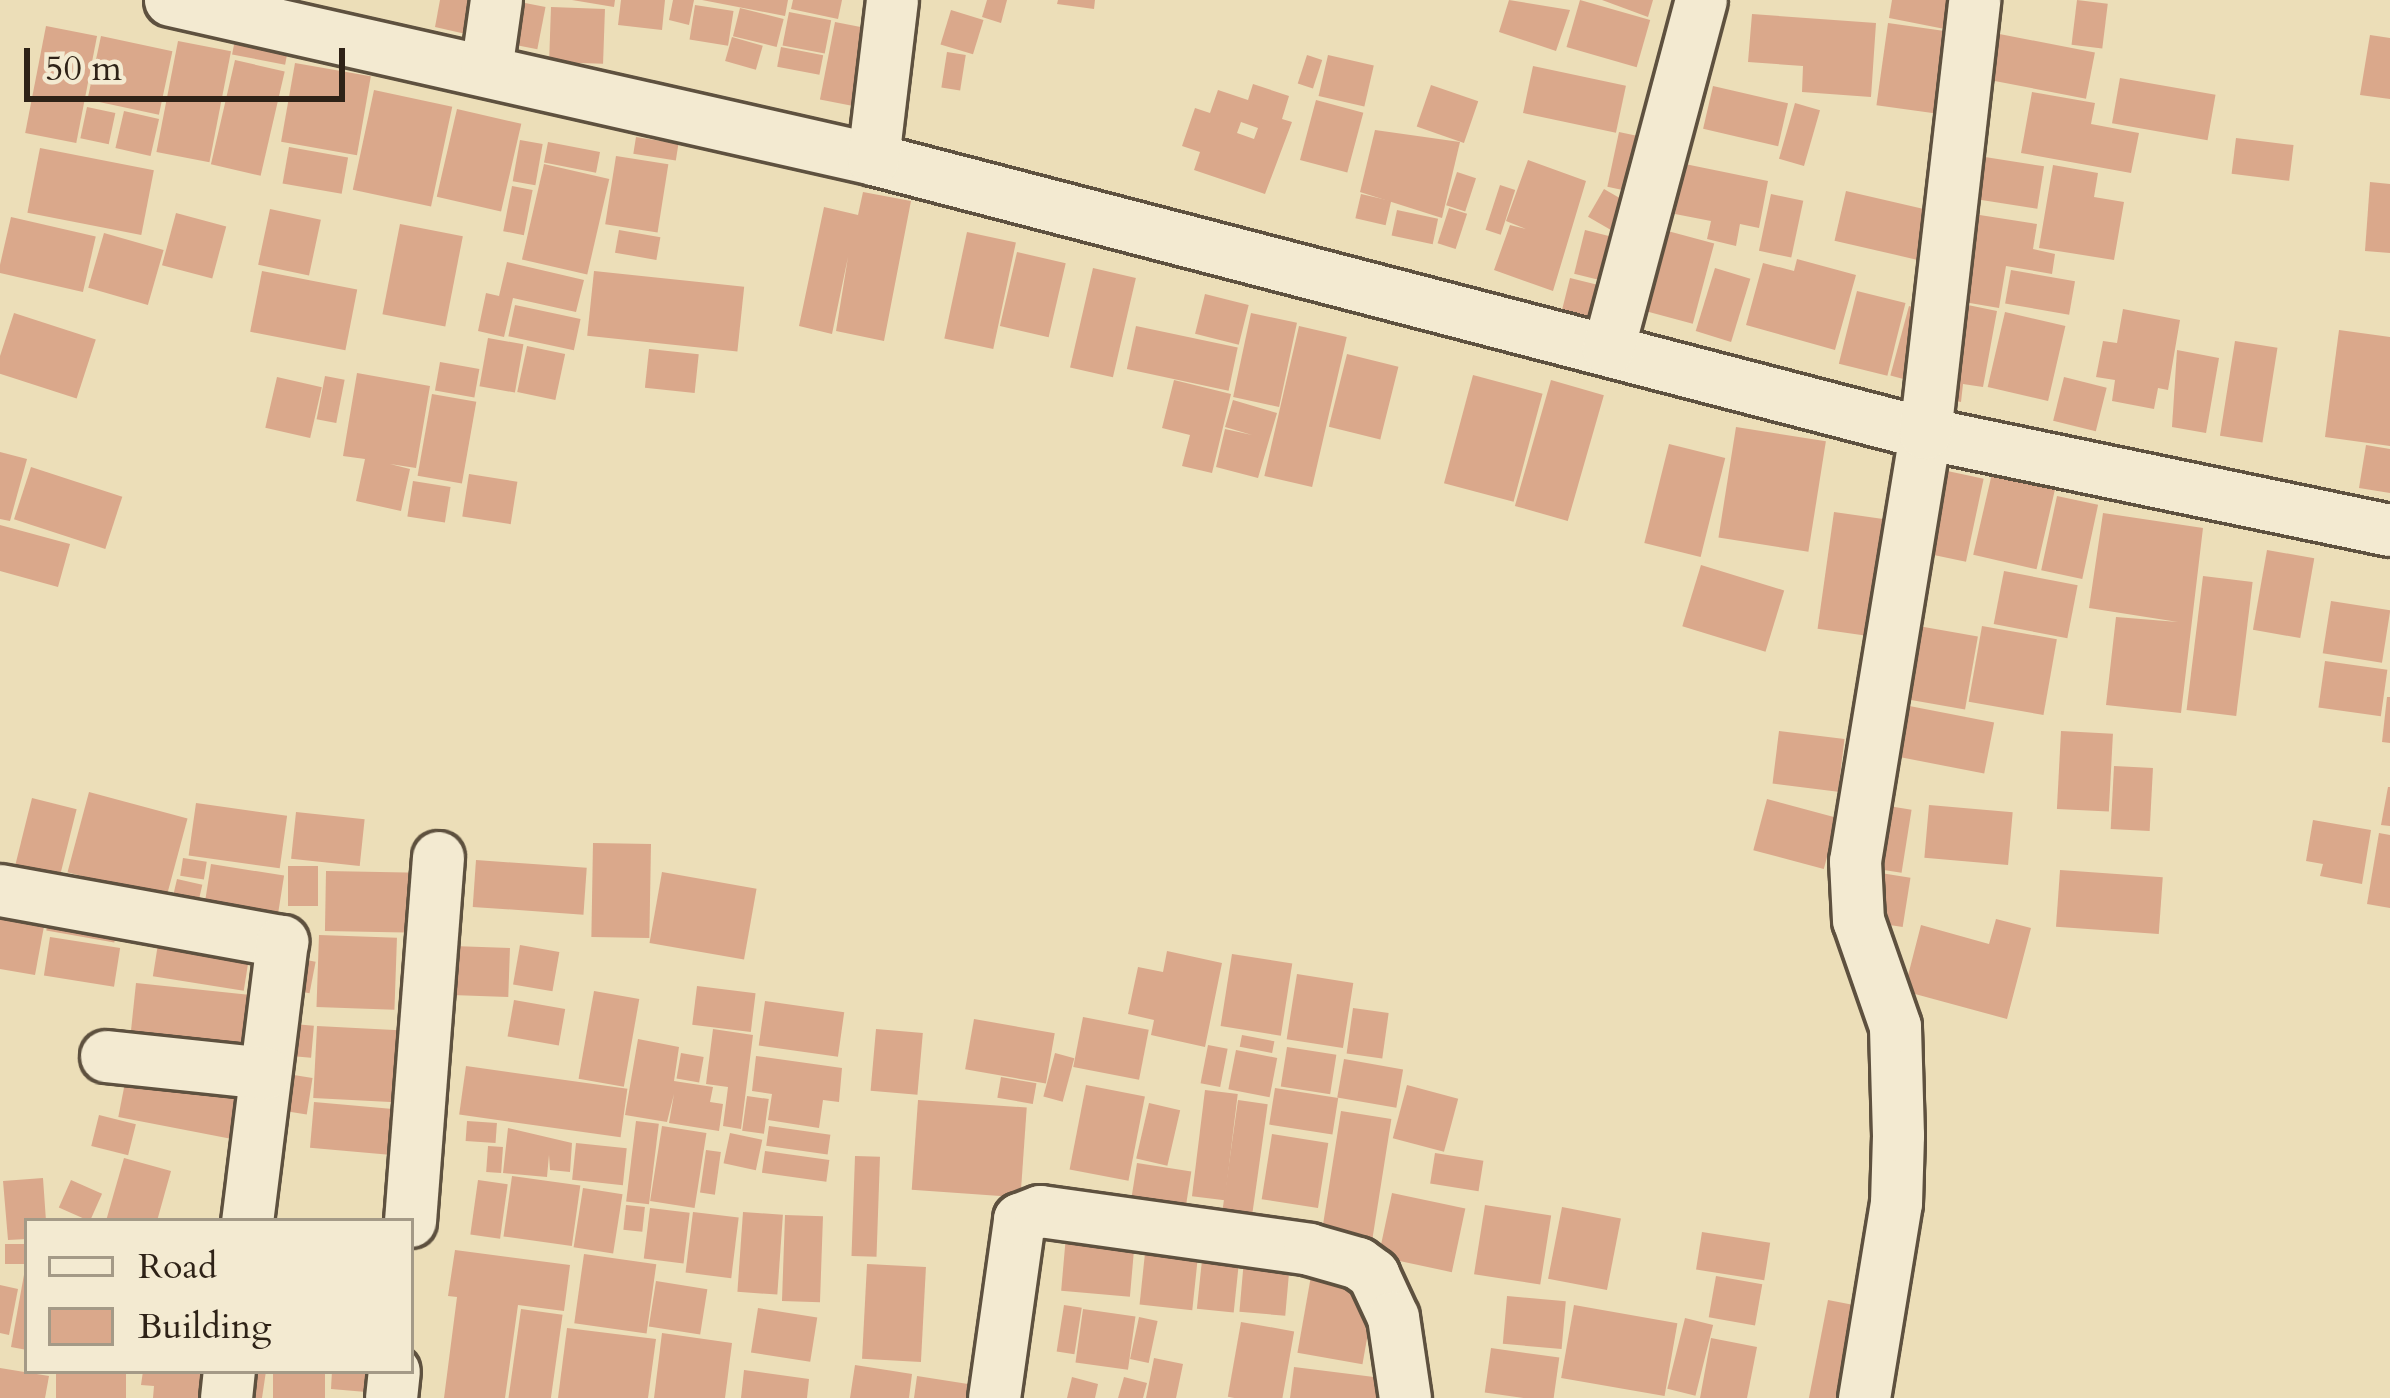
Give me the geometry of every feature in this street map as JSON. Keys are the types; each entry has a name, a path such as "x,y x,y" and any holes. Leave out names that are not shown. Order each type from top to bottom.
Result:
{"street":[{"path":"170,0 873,159 1924,433 2390,530"},
{"path":"487,70 496,0"},
{"path":"873,159 892,0"},
{"path":"1608,349 1701,0"},
{"path":"1864,1398 1896,1203 1898,1135 1895,1026 1858,920 1856,861 1924,433 1974,0"},
{"path":"410,1218 438,856"},
{"path":"0,890 282,940 247,1218"},
{"path":"106,1056 265,1072"},
{"path":"994,1398 1019,1219 1040,1211 1309,1249 1358,1263 1373,1274 1393,1317 1406,1398"}],"building":[{"path":"440,0 486,0 479,37 435,27"},
{"path":"572,0 615,0 614,7"},
{"path":"621,0 665,0 662,30 618,25"},
{"path":"673,0 694,0 689,25 669,20"},
{"path":"702,0 788,0 785,16"},
{"path":"793,0 842,0 838,19 791,9"},
{"path":"987,0 1007,0 1001,23 982,17"},
{"path":"1058,0 1095,0 1094,9 1057,4"},
{"path":"1509,0 1570,10 1556,51 1499,32"},
{"path":"1580,0 1650,20 1637,67 1566,47"},
{"path":"1602,0 1653,0 1648,17"},
{"path":"1892,0 1966,0 1960,32 1889,18"},
{"path":"2077,0 2108,4 2102,48 2072,45"},
{"path":"520,2 546,7 537,49 512,44"},
{"path":"695,5 734,11 728,46 690,40"},
{"path":"551,7 605,9 603,64 549,62"},
{"path":"740,8 784,19 777,47 733,36"},
{"path":"951,10 984,20 973,54 940,44"},
{"path":"789,12 831,20 825,54 783,45"},
{"path":"1752,14 1876,23 1871,97 1802,92 1803,66 1748,62"},
{"path":"835,22 877,30 862,108 820,100"},
{"path":"1888,23 1969,34 1958,117 1876,105"},
{"path":"238,24 291,34 285,65 232,54"},
{"path":"46,26 97,36 76,143 25,133"},
{"path":"1984,31 2095,53 2086,99 1975,77"},
{"path":"2370,35 2390,38 2390,99 2360,95"},
{"path":"101,36 172,51 159,115 87,100"},
{"path":"732,37 763,46 756,70 725,61"},
{"path":"178,41 231,51 209,162 156,152"},
{"path":"781,47 823,55 819,75 777,67"},
{"path":"947,52 966,55 960,91 941,88"},
{"path":"1307,55 1322,60 1313,88 1298,84"},
{"path":"1328,55 1374,66 1364,106 1319,96"},
{"path":"235,60 285,71 261,176 211,164"},
{"path":"295,63 371,76 357,155 281,142"},
{"path":"1533,66 1626,86 1616,133 1523,113"},
{"path":"2120,78 2216,95 2208,140 2112,123"},
{"path":"1253,84 1289,96 1282,119 1292,122 1265,194 1194,170 1200,152 1182,146 1195,108 1210,113 1218,90 1248,100","holes":["1241,122 1258,128 1254,139 1237,133"]},
{"path":"1431,85 1478,101 1464,143 1417,127"},
{"path":"1713,86 1788,103 1778,146 1703,129"},
{"path":"374,90 452,107 431,206 353,190"},
{"path":"2032,92 2095,103 2091,124 2139,133 2131,173 2021,153"},
{"path":"1316,100 1363,113 1347,173 1300,160"},
{"path":"1795,103 1820,110 1804,166 1779,159"},
{"path":"87,107 115,113 109,144 80,138"},
{"path":"457,109 521,124 501,212 437,197"},
{"path":"124,111 159,119 151,156 115,148"},
{"path":"1375,130 1460,142 1442,218 1360,192"},
{"path":"1619,132 1648,138 1637,193 1607,187"},
{"path":"636,137 678,144 676,161 633,154"},
{"path":"2236,138 2294,145 2289,181 2232,174"},
{"path":"520,140 543,144 535,185 513,181"},
{"path":"548,142 600,152 596,173 544,163"},
{"path":"289,147 348,157 342,194 283,183"},
{"path":"40,148 154,170 141,235 27,213"},
{"path":"1966,154 2044,166 2037,209 1959,196"},
{"path":"616,156 668,164 658,232 605,224"},
{"path":"1528,160 1586,181 1553,291 1494,270 1510,225 1526,229 1506,221"},
{"path":"544,164 609,179 587,275 522,259"},
{"path":"1685,164 1768,181 1759,228 1740,224 1736,246 1707,239 1711,221 1675,214"},
{"path":"2053,165 2098,173 2094,197 2124,202 2114,260 2039,248"},
{"path":"1457,172 1476,178 1465,211 1446,205"},
{"path":"2370,182 2390,184 2390,253 2365,251"},
{"path":"1500,185 1515,190 1501,235 1485,230"},
{"path":"512,186 533,190 524,235 503,231"},
{"path":"1604,189 1639,209 1623,237 1588,217"},
{"path":"1846,191 1936,212 1924,261 1835,241"},
{"path":"863,192 911,201 884,341 836,331 848,257 832,334 799,326 824,207 858,215"},
{"path":"1361,194 1391,201 1386,225 1355,218"},
{"path":"1771,194 1803,201 1791,258 1759,251"},
{"path":"1449,208 1467,214 1456,249 1438,243"},
{"path":"270,209 321,220 309,276 258,265"},
{"path":"1397,210 1438,219 1433,244 1392,235"},
{"path":"176,213 226,226 212,279 162,265"},
{"path":"1967,213 2037,224 2033,249 2055,254 2052,274 2006,266 1999,308 1958,301"},
{"path":"11,217 96,237 83,292 0,273"},
{"path":"400,224 463,236 445,327 382,314"},
{"path":"619,230 660,237 656,260 615,253"},
{"path":"1585,230 1629,241 1618,285 1574,274"},
{"path":"1664,230 1714,243 1693,324 1643,310"},
{"path":"967,232 1016,242 993,349 944,339"},
{"path":"104,233 164,250 148,305 88,288"},
{"path":"1017,252 1066,263 1049,337 1000,326"},
{"path":"1797,259 1856,275 1835,350 1746,325 1763,263 1794,271"},
{"path":"507,262 584,280 576,312 513,298 504,337 478,331 486,293 499,296"},
{"path":"1093,268 1136,278 1113,377 1070,367"},
{"path":"1715,268 1750,279 1731,342 1696,331"},
{"path":"2011,270 2075,281 2069,315 2005,303"},
{"path":"262,271 357,290 345,350 250,332"},
{"path":"594,271 744,287 737,351 587,336"},
{"path":"1570,278 1618,290 1609,323 1562,311"},
{"path":"1857,291 1906,303 1887,376 1839,364"},
{"path":"1205,294 1249,305 1239,345 1195,334"},
{"path":"1958,303 1997,311 1983,387 1963,384 1961,402 1940,398"},
{"path":"515,305 581,319 574,350 508,336"},
{"path":"1909,306 1936,313 1917,383 1890,376"},
{"path":"2123,309 2180,320 2168,390 2158,388 2154,409 2112,401 2115,380 2096,377 2103,341 2117,343"},
{"path":"2005,312 2065,326 2048,401 1988,387"},
{"path":"14,313 96,340 77,399 0,374 0,356"},
{"path":"1251,313 1297,323 1279,407 1233,397"},
{"path":"1136,326 1238,348 1229,391 1127,369"},
{"path":"1299,326 1347,337 1312,487 1264,476"},
{"path":"2339,330 2390,337 2390,446 2325,437"},
{"path":"488,338 523,344 515,393 479,386"},
{"path":"2235,341 2277,348 2262,443 2220,436"},
{"path":"527,346 565,354 555,400 517,392"},
{"path":"649,349 699,354 695,393 645,388"},
{"path":"2177,350 2219,358 2206,433 2172,427"},
{"path":"1347,354 1398,367 1380,440 1329,427"},
{"path":"440,362 479,369 474,398 435,391"},
{"path":"357,373 430,386 416,468 390,464 410,469 401,511 356,501 365,459 343,456"},
{"path":"1473,375 1543,394 1514,502 1444,483"},
{"path":"325,376 345,380 336,423 317,419"},
{"path":"277,377 322,387 310,438 265,428"},
{"path":"2064,377 2107,388 2096,431 2053,421"},
{"path":"1174,380 1231,394 1212,473 1182,466 1190,435 1162,428"},
{"path":"1551,380 1604,395 1568,521 1515,506"},
{"path":"432,394 476,402 462,484 418,476"},
{"path":"1233,400 1277,413 1258,478 1216,467 1225,429 1252,435 1225,427"},
{"path":"1736,427 1826,441 1808,552 1718,538"},
{"path":"1669,444 1725,458 1701,557 1644,543"},
{"path":"2366,445 2390,449 2390,493 2359,488"},
{"path":"0,452 27,459 10,521 0,519"},
{"path":"1924,466 1984,479 1966,562 1906,549"},
{"path":"31,467 122,497 105,549 14,519"},
{"path":"1993,469 2056,484 2037,569 1973,555"},
{"path":"469,474 517,482 511,524 462,516"},
{"path":"413,481 451,487 445,523 407,517"},
{"path":"2057,496 2098,505 2082,579 2041,570"},
{"path":"1834,512 1895,521 1879,637 1818,629"},
{"path":"2103,513 2203,528 2181,713 2106,705 2116,617 2178,622 2089,608"},
{"path":"0,525 70,544 58,587 0,571"},
{"path":"2267,550 2314,558 2300,638 2253,630"},
{"path":"1701,565 1784,590 1765,652 1682,626"},
{"path":"2004,571 2078,585 2067,638 1994,624"},
{"path":"2203,576 2253,582 2236,716 2187,710"},
{"path":"2331,601 2390,610 2382,663 2323,653"},
{"path":"1907,624 1978,637 1965,709 1894,697"},
{"path":"1982,626 2057,639 2043,715 1969,702"},
{"path":"2325,661 2387,670 2381,716 2318,708"},
{"path":"2390,697 2390,743 2382,742"},
{"path":"1894,703 1994,722 1984,774 1884,754"},
{"path":"1779,731 1845,739 1838,792 1773,784"},
{"path":"2061,731 2113,734 2109,812 2057,809"},
{"path":"2114,766 2153,768 2150,831 2111,829"},
{"path":"2390,787 2390,826 2381,825"},
{"path":"89,792 188,818 166,899 68,872"},
{"path":"32,798 77,809 60,876 15,865"},
{"path":"1767,799 1838,818 1824,869 1753,850"},
{"path":"196,803 287,816 280,868 189,855"},
{"path":"1876,804 1912,810 1902,873 1866,867"},
{"path":"1929,805 2013,812 2008,865 1924,858"},
{"path":"296,812 365,819 360,866 291,859"},
{"path":"2313,820 2371,830 2362,884 2320,876 2323,864 2306,861"},
{"path":"2379,833 2390,835 2390,908 2367,904"},
{"path":"593,843 651,844 649,938 591,937"},
{"path":"183,858 207,862 204,880 180,876"},
{"path":"476,860 587,868 583,915 473,907"},
{"path":"211,864 284,876 276,929 203,917"},
{"path":"288,866 318,866 318,906 288,906"},
{"path":"2060,870 2163,877 2159,934 2056,927"},
{"path":"326,871 420,873 419,933 325,931"},
{"path":"1868,871 1910,878 1903,927 1860,920"},
{"path":"662,872 757,889 744,960 649,943"},
{"path":"177,879 202,885 196,914 170,908"},
{"path":"0,902 47,910 35,975 0,969"},
{"path":"51,904 119,916 114,943 46,931"},
{"path":"1996,919 2031,928 2007,1019 1904,991 1921,925 1989,944"},
{"path":"161,925 252,939 244,991 153,976"},
{"path":"319,935 397,938 394,1010 316,1007"},
{"path":"50,937 120,948 114,987 44,976"},
{"path":"520,945 559,952 552,991 513,984"},
{"path":"453,946 510,948 508,997 451,995"},
{"path":"1167,951 1222,963 1205,1047 1151,1035 1154,1020 1128,1014 1138,967 1163,972"},
{"path":"1232,954 1292,964 1281,1036 1221,1026"},
{"path":"296,958 316,962 310,993 290,989"},
{"path":"1297,974 1353,983 1343,1048 1287,1039"},
{"path":"136,983 248,995 242,1057 129,1046"},
{"path":"697,986 756,993 751,1032 692,1025"},
{"path":"594,991 639,999 624,1087 579,1079"},
{"path":"514,1000 565,1009 559,1045 508,1036"},
{"path":"765,1001 844,1012 838,1057 759,1046"},
{"path":"1353,1008 1389,1013 1382,1059 1347,1054"},
{"path":"1083,1017 1149,1030 1139,1080 1073,1067"},
{"path":"974,1019 1055,1033 1046,1083 965,1069"},
{"path":"282,1023 314,1026 311,1058 279,1055"},
{"path":"317,1026 399,1030 395,1102 313,1098"},
{"path":"713,1029 753,1035 741,1129 723,1126 728,1087 706,1084"},
{"path":"876,1029 923,1033 917,1095 871,1091"},
{"path":"1242,1035 1274,1041 1272,1053 1240,1047"},
{"path":"638,1039 679,1047 674,1081 713,1087 710,1102 723,1104 719,1131 669,1123 674,1094 667,1122 625,1115"},
{"path":"1208,1045 1228,1049 1220,1087 1201,1083"},
{"path":"1287,1047 1336,1055 1330,1094 1281,1087"},
{"path":"1236,1050 1277,1058 1270,1097 1228,1089"},
{"path":"681,1053 704,1057 699,1083 676,1079"},
{"path":"1055,1053 1074,1058 1063,1102 1043,1096"},
{"path":"756,1056 842,1068 839,1102 823,1100 819,1128 768,1120 772,1094 752,1091"},
{"path":"1344,1059 1403,1069 1396,1108 1337,1097"},
{"path":"129,1062 252,1086 241,1141 118,1117"},
{"path":"466,1066 627,1089 621,1137 459,1115"},
{"path":"275,1072 313,1078 307,1114 269,1109"},
{"path":"1001,1077 1036,1083 1033,1104 997,1098"},
{"path":"1086,1085 1145,1096 1128,1181 1070,1169"},
{"path":"1407,1085 1458,1099 1444,1152 1393,1138"},
{"path":"1275,1088 1338,1098 1332,1135 1269,1125"},
{"path":"1205,1090 1238,1094 1225,1200 1192,1196"},
{"path":"747,1096 769,1099 764,1134 742,1131"},
{"path":"918,1100 1027,1108 1020,1197 912,1190"},
{"path":"1238,1100 1268,1104 1250,1230 1220,1226"},
{"path":"314,1102 413,1111 409,1156 310,1148"},
{"path":"1149,1103 1180,1110 1167,1166 1136,1159"},
{"path":"1341,1111 1391,1119 1372,1239 1322,1231"},
{"path":"99,1115 136,1124 128,1155 91,1146"},
{"path":"467,1121 497,1123 496,1143 466,1141"},
{"path":"636,1121 659,1124 649,1204 626,1201"},
{"path":"662,1126 706,1133 695,1208 650,1201"},
{"path":"769,1126 830,1135 828,1154 766,1146"},
{"path":"508,1128 572,1143 570,1172 550,1170 549,1155 547,1177 503,1173"},
{"path":"730,1133 762,1140 756,1170 724,1163"},
{"path":"1272,1134 1328,1143 1318,1208 1262,1199"},
{"path":"576,1143 627,1148 623,1185 572,1180"},
{"path":"488,1146 503,1147 501,1173 486,1172"},
{"path":"706,1150 721,1152 715,1195 700,1193"},
{"path":"765,1151 829,1160 826,1182 762,1173"},
{"path":"1435,1153 1483,1161 1479,1191 1430,1184"},
{"path":"855,1156 880,1157 876,1257 852,1256"},
{"path":"124,1158 171,1171 158,1218 107,1218"},
{"path":"1137,1163 1191,1172 1186,1208 1131,1200"},
{"path":"512,1176 580,1186 572,1246 504,1236"},
{"path":"43,1178 46,1218 24,1218 24,1239 8,1240 3,1181"},
{"path":"71,1180 102,1194 91,1218 59,1207"},
{"path":"478,1180 508,1184 500,1239 470,1234"},
{"path":"583,1188 623,1194 613,1254 574,1247"},
{"path":"1392,1193 1465,1209 1452,1272 1378,1257"},
{"path":"626,1205 645,1207 642,1232 623,1230"},
{"path":"1485,1205 1551,1215 1540,1285 1474,1274"},
{"path":"1562,1207 1621,1218 1607,1290 1548,1279"},
{"path":"650,1208 690,1213 683,1263 644,1259"},
{"path":"693,1212 739,1218 731,1278 686,1273"},
{"path":"743,1212 783,1215 777,1295 737,1292"},
{"path":"785,1215 823,1216 820,1302 782,1301"},
{"path":"1067,1224 1136,1230 1130,1297 1061,1291"},
{"path":"1702,1232 1770,1243 1764,1280 1696,1270"},
{"path":"1147,1234 1200,1240 1192,1310 1140,1305"},
{"path":"1204,1241 1241,1245 1234,1312 1197,1309"},
{"path":"5,1244 24,1244 24,1264 5,1264"},
{"path":"1245,1248 1291,1252 1285,1316 1239,1312"},
{"path":"455,1250 570,1265 564,1311 518,1305 505,1398 444,1398 457,1297 448,1296"},
{"path":"584,1254 656,1264 647,1333 574,1323"},
{"path":"867,1264 926,1267 921,1362 862,1359"},
{"path":"24,1275 24,1349 11,1347"},
{"path":"1311,1276 1376,1287 1362,1364 1297,1353"},
{"path":"1716,1276 1762,1284 1755,1326 1709,1317"},
{"path":"656,1281 707,1289 700,1335 649,1326"},
{"path":"0,1285 18,1289 9,1335 0,1333"},
{"path":"1507,1296 1566,1301 1562,1349 1503,1344"},
{"path":"1828,1300 1865,1307 1848,1398 1809,1398"},
{"path":"1064,1305 1082,1308 1074,1354 1057,1351"},
{"path":"1574,1305 1677,1323 1665,1396 1561,1378"},
{"path":"758,1308 817,1317 810,1362 751,1352"},
{"path":"521,1309 563,1315 551,1398 508,1398"},
{"path":"1083,1309 1135,1316 1128,1370 1075,1362"},
{"path":"1139,1317 1158,1321 1149,1363 1130,1359"},
{"path":"1685,1318 1713,1325 1695,1396 1667,1389"},
{"path":"1241,1322 1294,1331 1282,1398 1228,1397"},
{"path":"567,1328 656,1339 648,1398 558,1398"},
{"path":"662,1333 732,1343 725,1398 654,1398"},
{"path":"1711,1338 1757,1347 1747,1398 1700,1398"},
{"path":"1491,1348 1559,1358 1554,1398 1485,1393"},
{"path":"1154,1358 1183,1364 1176,1398 1146,1398"},
{"path":"855,1365 912,1374 909,1398 850,1398"},
{"path":"1294,1367 1398,1380 1395,1398 1290,1398"},
{"path":"0,1368 49,1376 45,1398 0,1398"},
{"path":"744,1370 809,1379 807,1398 741,1398"},
{"path":"56,1374 126,1374 126,1398 56,1398"},
{"path":"143,1374 210,1374 202,1398 153,1398 154,1386 141,1385"},
{"path":"240,1374 266,1374 262,1398 236,1398"},
{"path":"273,1374 325,1374 325,1398 273,1398"},
{"path":"332,1374 379,1374 378,1393 331,1389"},
{"path":"917,1376 968,1384 966,1398 914,1398"},
{"path":"1072,1377 1098,1384 1095,1398 1067,1398"},
{"path":"1124,1377 1147,1383 1143,1398 1118,1398"}]}
